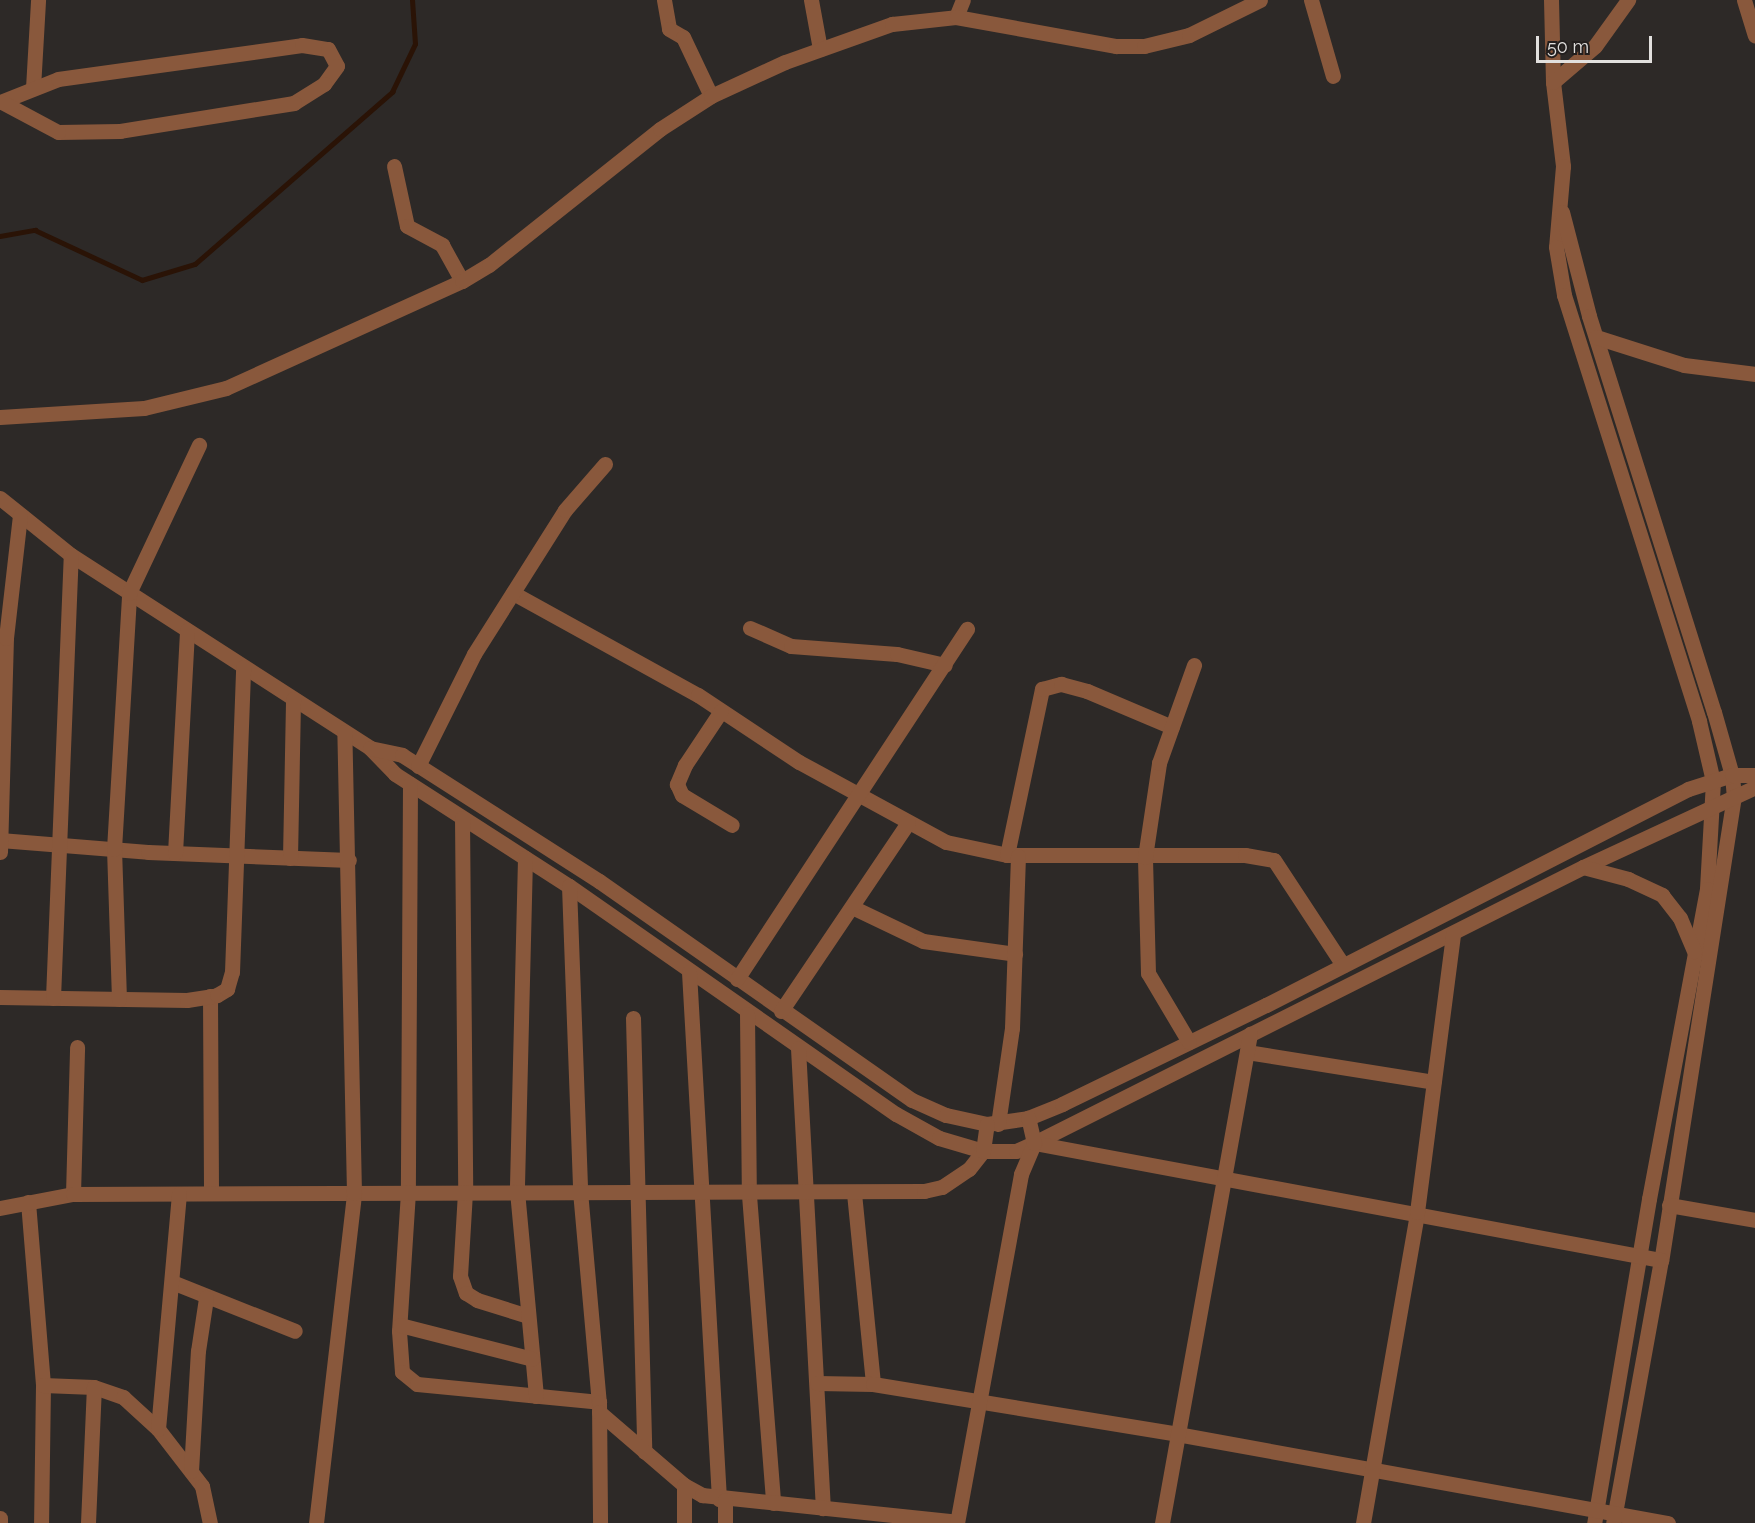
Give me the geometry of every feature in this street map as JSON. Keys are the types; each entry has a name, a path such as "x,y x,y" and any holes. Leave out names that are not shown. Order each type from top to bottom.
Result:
{"street":[{"path":"33,88 38,0"},
{"path":"664,0 669,28 685,40 711,96"},
{"path":"811,0 820,49"},
{"path":"956,17 963,0"},
{"path":"0,417 144,408 226,388 462,281 489,265 660,129 711,96 820,49 892,24 956,17 1116,46 1144,46 1189,35 1260,0"},
{"path":"1311,0 1333,76"},
{"path":"1551,0 1553,82 1563,166 1556,247 1573,327 1699,721 1713,781 1707,889 1639,1255 1595,1517"},
{"path":"1553,82 1594,46 1628,0"},
{"path":"1745,0 1755,35"},
{"path":"302,45 328,49 337,66 324,84 294,104 120,131 58,132 1,102 58,79 302,45"},
{"path":"393,166 408,226 442,245 462,281"},
{"path":"1560,207 1591,321 1732,775 1734,796 1660,1260 1613,1518"},
{"path":"1573,327 1591,321"},
{"path":"1596,337 1684,365 1755,374"},
{"path":"119,999 114,849 129,592 199,445"},
{"path":"418,766 474,654 565,510 605,464"},
{"path":"0,498 70,555 370,748 410,784 569,886 798,1048 913,1124 939,1138 983,1151 1016,1151 1034,1143 1583,867 1755,787"},
{"path":"0,852 3,631 20,515"},
{"path":"53,998 70,555"},
{"path":"513,593 721,711 799,762 946,843 1012,856 1245,855 1274,860 1343,965"},
{"path":"750,628 791,646 897,654 945,664"},
{"path":"737,979 967,629"},
{"path":"175,853 187,630"},
{"path":"1189,1042 1148,973 1145,857 1152,795 1194,665"},
{"path":"0,997 187,1000 210,996 230,983 243,667"},
{"path":"0,1208 73,1194 580,1191 749,1195 924,1191 942,1187 959,1177 983,1151 992,1124 1012,1028 1015,954 1012,856 1042,689 1061,684 1087,691 1172,728"},
{"path":"290,858 293,699"},
{"path":"721,711 685,765 677,784 682,795 732,825"},
{"path":"316,1523 354,1193 349,860 344,732"},
{"path":"370,748 402,755 599,881 781,1011 912,1100 946,1115 992,1124 1028,1118 1189,1042 1678,794 1732,775 1755,775"},
{"path":"410,784 408,1192 399,1361 407,1380 536,1396 599,1407 644,1452 684,1485 722,1499 957,1523 977,1402 1021,1174 1034,1143 1028,1118"},
{"path":"462,818 465,1192 460,1276 466,1293 528,1316"},
{"path":"781,1011 854,908 908,823"},
{"path":"0,840 175,853 349,860"},
{"path":"525,858 517,1191 536,1396"},
{"path":"1583,867 1628,879 1662,895 1680,918 1694,951"},
{"path":"569,886 580,1191 599,1407 600,1523"},
{"path":"854,908 924,941 1015,954"},
{"path":"1363,1523 1417,1212 1453,933"},
{"path":"689,972 725,1523"},
{"path":"210,996 211,1193"},
{"path":"747,1014 749,1195 774,1503"},
{"path":"633,1018 644,1452"},
{"path":"1162,1523 1226,1179 1250,1034"},
{"path":"73,1194 77,1047"},
{"path":"798,1048 823,1508"},
{"path":"1247,1053 1434,1082"},
{"path":"1034,1143 1417,1212 1660,1260"},
{"path":"855,1193 873,1384"},
{"path":"158,1429 179,1194"},
{"path":"28,1202 43,1385 41,1523"},
{"path":"1669,1206 1755,1220"},
{"path":"172,1282 206,1298 295,1331"},
{"path":"191,1471 198,1351 206,1298"},
{"path":"400,1325 532,1359"},
{"path":"818,1383 873,1384 1177,1434 1595,1517 1668,1523"},
{"path":"43,1385 94,1387 123,1398 158,1429 191,1471 207,1497 210,1523"},
{"path":"88,1523 94,1387"},
{"path":"684,1485 684,1523"},
{"path":"0,1518 0,1523"}],"waterway":[{"path":"0,236 35,230 142,280 195,264 392,92 415,44 412,0"}]}
